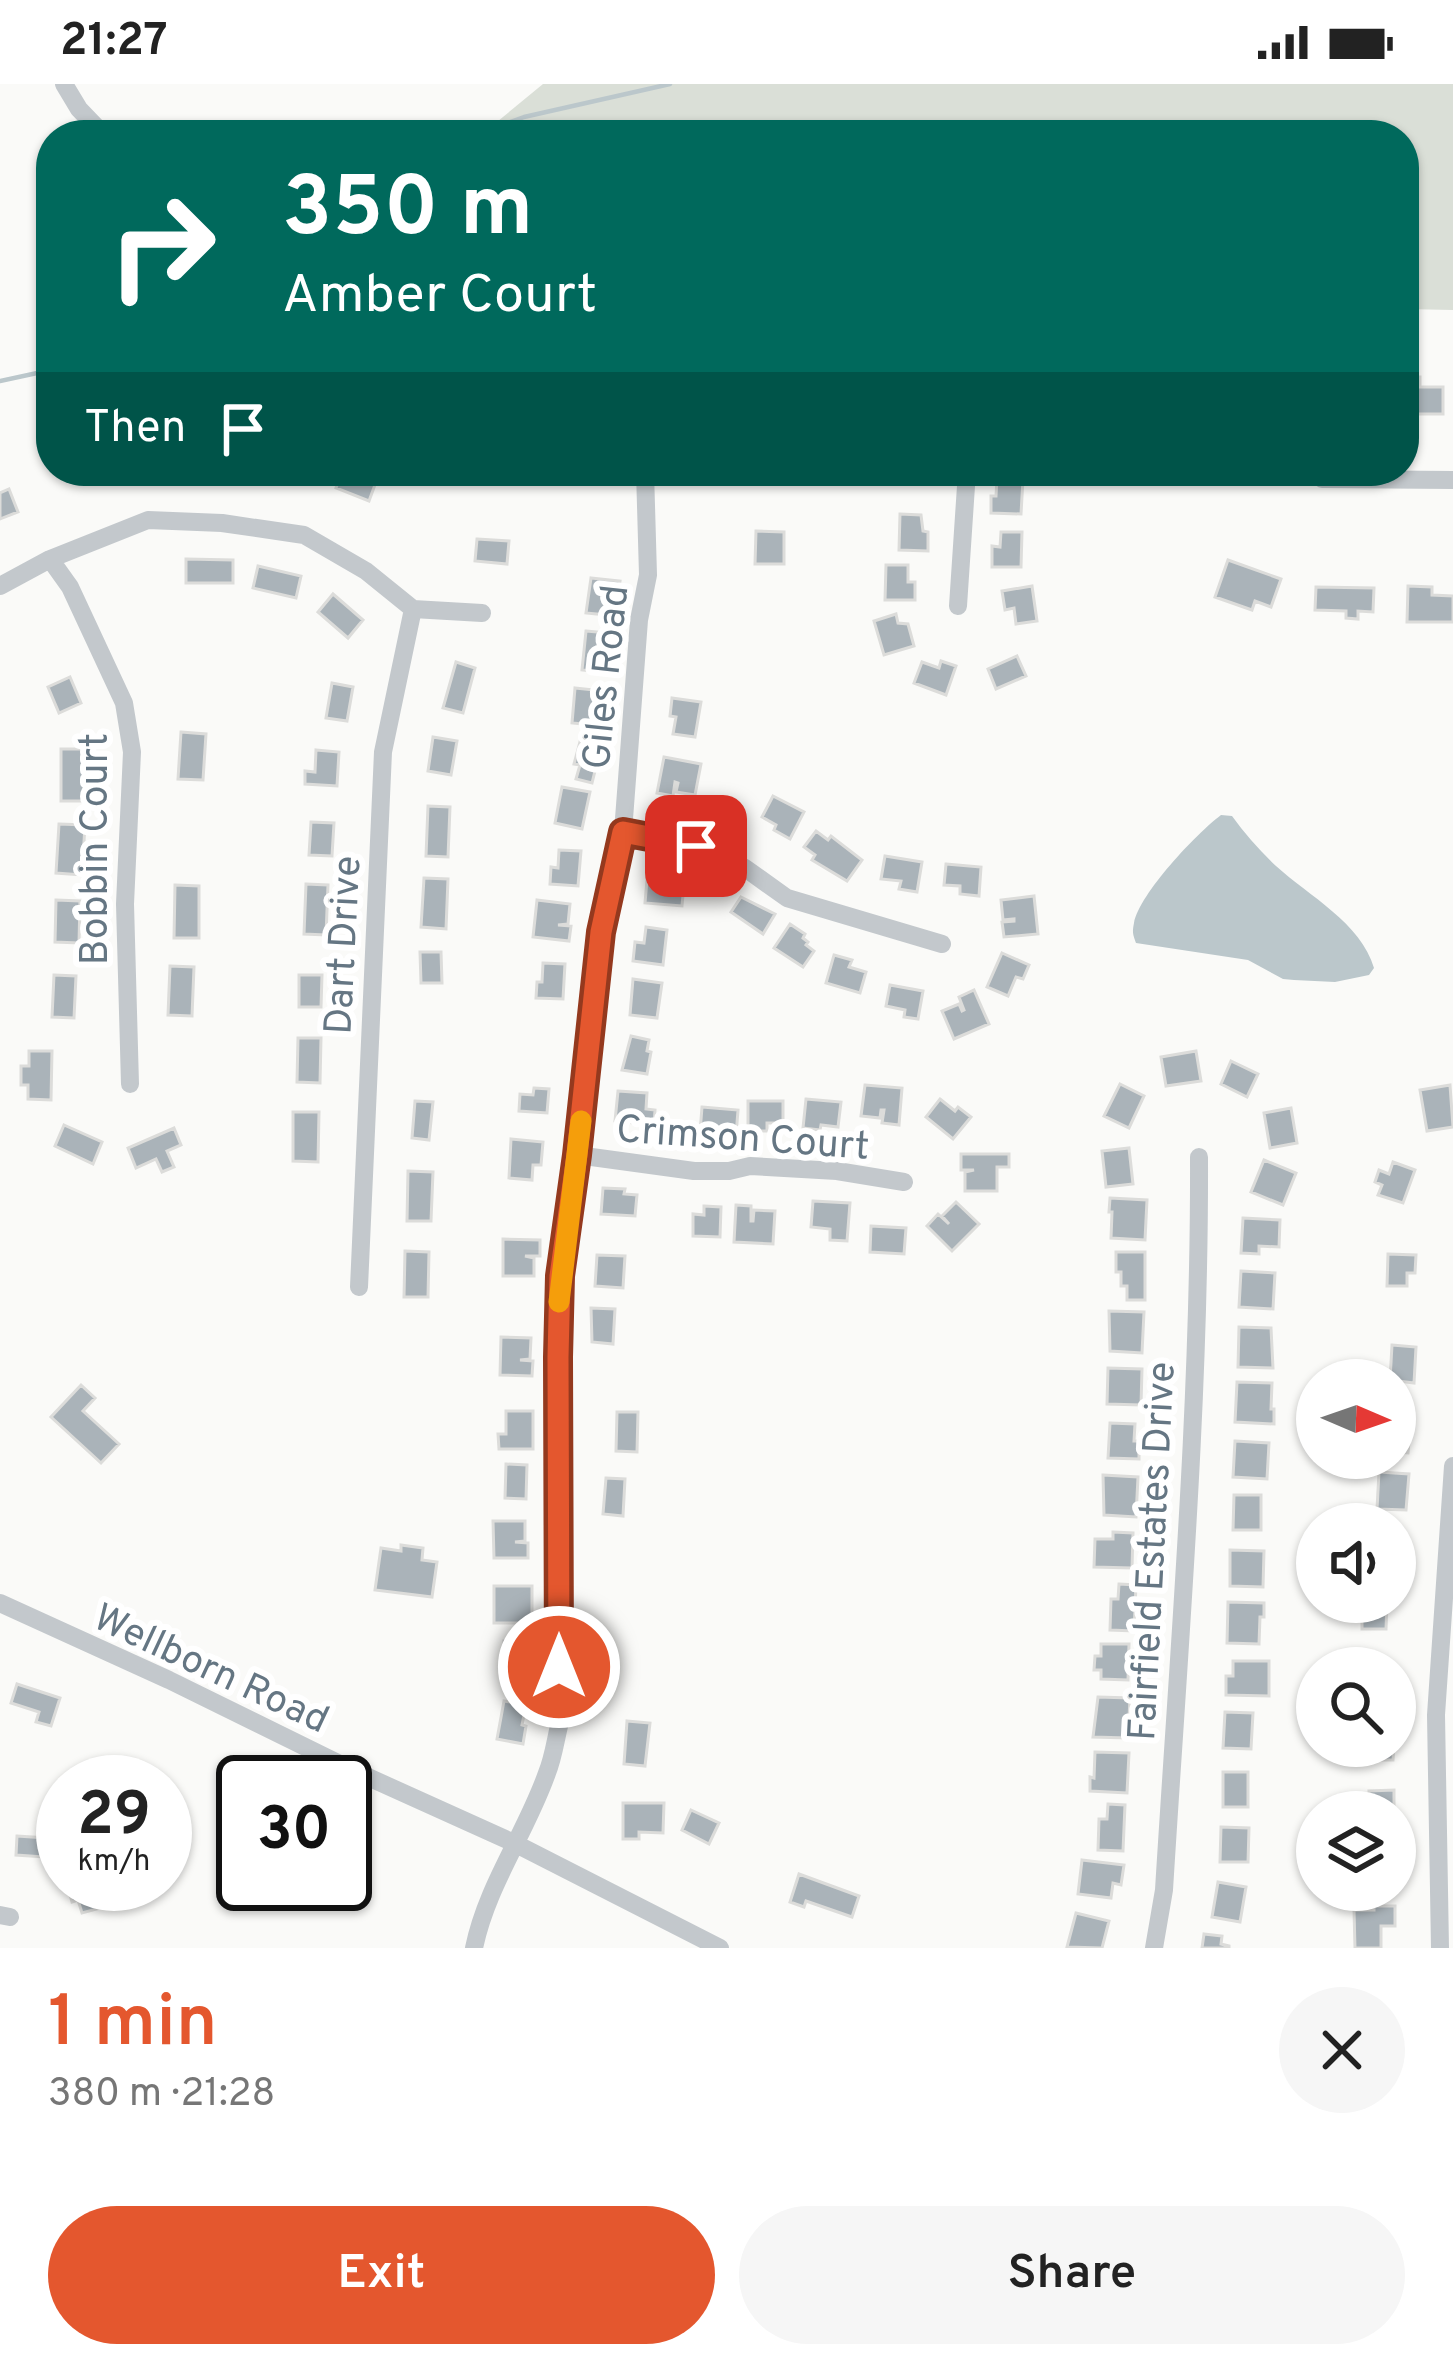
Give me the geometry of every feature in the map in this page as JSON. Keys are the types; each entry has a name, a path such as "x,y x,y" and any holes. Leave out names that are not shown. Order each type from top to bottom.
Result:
{"street":[{"path":"64,84 90,120"},
{"path":"1419,480 1453,480"},
{"name":"Giles Road","path":"474,1948 485,1910 548,1772 560,1718 560,1276 601,932 623,832 638,620 648,575 645,486"},
{"path":"958,606 966,486"},
{"path":"0,586 148,520 222,523 304,535 367,571 413,609 482,613"},
{"name":"Bobbin Court","path":"50,560 70,587 124,703 132,752 125,904 130,1084"},
{"name":"Dart Drive","path":"359,1287 383,752 413,609"},
{"path":"623,832 696,846 746,868 787,898 942,944"},
{"name":"Crimson Court","path":"577,1155 694,1172 729,1172 750,1166 837,1171 904,1182"},
{"name":"Fairfield Estates Drive","path":"1154,1948 1164,1889 1188,1512 1199,1157"},
{"path":"1440,1948 1436,1715 1453,1466"},
{"name":"Wellborn Road","path":"0,1603 514,1843 720,1948"}],"shaded area":[{"path":"543,84 1453,84 1453,310 1419,309 1419,120 499,120"},
{"path":"1221,815 1232,816 1276,866 1346,924 1367,952 1374,968 1369,975 1335,982 1283,979 1248,960 1136,943 1134,923 1147,896 1184,850"}],"building":[{"path":"1419,377 1420,387 1443,387 1443,414 1419,414"},
{"path":"337,486 375,486 369,501"},
{"path":"997,486 1023,486 1021,514 991,513 991,496 996,496"},
{"path":"9,489 18,512 0,519 0,493"},
{"path":"900,514 921,515 923,531 928,532 928,551 899,550"},
{"path":"756,531 784,532 784,564 755,564"},
{"path":"1001,532 1022,532 1021,567 992,567 992,546 1000,547"},
{"path":"477,539 509,541 507,564 475,561"},
{"path":"186,559 233,560 233,583 186,583"},
{"path":"1228,560 1281,579 1271,607 1255,601 1252,610 1215,597"},
{"path":"886,565 908,565 915,600 885,600"},
{"path":"258,566 301,576 296,598 253,588"},
{"path":"591,578 620,581 617,600 609,599 607,615 586,613"},
{"path":"1032,586 1037,621 1016,624 1014,608 1005,610 1002,591"},
{"path":"1408,586 1432,587 1432,595 1453,596 1453,622 1407,622"},
{"path":"1316,587 1374,588 1373,612 1358,611 1358,619 1346,618 1346,611 1315,610"},
{"path":"333,594 363,620 348,638 318,612"},
{"path":"896,614 898,623 908,624 914,646 884,655 874,621"},
{"path":"586,631 609,633 602,672 582,670"},
{"path":"1017,656 1026,676 996,689 988,669"},
{"path":"941,661 956,666 946,695 914,683 922,662 939,668"},
{"path":"456,662 475,668 463,713 443,708"},
{"path":"70,677 81,703 59,713 48,687"},
{"path":"332,683 353,687 347,721 326,718"},
{"path":"575,688 604,691 603,709 595,708 594,725 572,723"},
{"path":"672,698 701,702 695,737 673,734"},
{"path":"181,732 206,734 203,780 178,779"},
{"path":"433,737 457,741 451,775 428,771"},
{"path":"581,738 602,743 592,783 576,779 580,765 574,764"},
{"path":"61,749 85,749 84,801 61,801"},
{"path":"316,750 339,752 337,786 305,784 305,771 315,772"},
{"path":"664,757 701,764 695,795 676,792 675,782 673,796 657,793"},
{"path":"562,787 590,792 582,829 555,823"},
{"path":"773,796 804,812 790,839 762,817"},
{"path":"428,806 450,807 448,857 426,856"},
{"path":"311,822 334,823 332,856 309,855"},
{"path":"59,824 85,825 82,875 56,873"},
{"path":"816,831 828,840 831,836 862,860 847,881 812,860 815,855 804,847"},
{"path":"559,850 581,851 578,886 550,884 551,867 558,868"},
{"path":"885,856 922,862 917,892 899,889 901,881 881,879"},
{"path":"946,864 981,867 979,896 960,894 960,886 944,885"},
{"path":"648,868 663,869 662,883 665,872 685,874 682,906 645,903"},
{"path":"424,878 448,879 446,929 421,927"},
{"path":"306,884 328,885 326,935 304,934"},
{"path":"175,885 199,886 199,938 174,938"},
{"path":"1034,896 1038,934 1004,937 1002,922 1014,919 1003,920 1001,900"},
{"path":"741,897 775,914 763,934 731,912"},
{"path":"56,900 80,901 79,943 55,942"},
{"path":"537,900 570,904 568,924 558,925 571,926 569,941 533,937"},
{"path":"790,924 805,934 806,945 814,951 803,967 774,948"},
{"path":"646,927 667,930 663,965 633,961 635,942 644,943"},
{"path":"420,952 441,952 442,983 421,983"},
{"path":"1002,953 1029,965 1023,979 1016,977 1008,996 987,987"},
{"path":"834,955 852,960 849,967 866,972 860,993 826,983"},
{"path":"543,963 565,964 563,999 536,998"},
{"path":"170,966 194,967 192,1016 168,1015"},
{"path":"54,975 76,976 74,1018 52,1017"},
{"path":"299,975 322,975 321,1007 299,1007"},
{"path":"633,979 662,983 657,1018 630,1015"},
{"path":"890,985 923,991 918,1019 886,1006"},
{"path":"974,990 989,1024 954,1039 942,1011 959,1004 964,1010 959,997"},
{"path":"631,1036 649,1040 647,1074 622,1070"},
{"path":"298,1038 321,1038 320,1083 297,1082"},
{"path":"29,1051 52,1051 51,1100 28,1099 28,1085 21,1085 21,1066 29,1066"},
{"path":"1196,1051 1201,1081 1166,1086 1161,1057"},
{"path":"1231,1061 1258,1074 1247,1097 1221,1084"},
{"path":"1120,1084 1144,1096 1129,1128 1104,1116"},
{"path":"865,1085 902,1088 899,1125 882,1123 884,1110 880,1118 861,1116"},
{"path":"1450,1085 1453,1127 1427,1131 1420,1090"},
{"path":"534,1088 549,1089 547,1113 519,1111 520,1094 533,1095"},
{"path":"618,1091 647,1093 646,1109 655,1110 654,1125 615,1121"},
{"path":"806,1099 841,1102 838,1127 803,1128"},
{"path":"940,1099 971,1117 953,1139 926,1117"},
{"path":"415,1101 433,1102 429,1140 412,1138"},
{"path":"748,1101 783,1101 783,1123 767,1123 767,1131 748,1131"},
{"path":"702,1107 738,1110 736,1136 700,1133"},
{"path":"1291,1108 1297,1143 1270,1148 1264,1113"},
{"path":"293,1112 319,1112 318,1162 293,1161"},
{"path":"64,1125 102,1142 93,1164 55,1146"},
{"path":"174,1128 181,1145 167,1151 174,1167 162,1172 156,1159 136,1168 128,1148"},
{"path":"511,1139 543,1142 541,1165 533,1165 532,1180 509,1178"},
{"path":"1129,1148 1133,1184 1106,1187 1102,1151"},
{"path":"961,1154 1009,1154 1009,1167 997,1167 997,1191 965,1191 965,1172 974,1170 961,1170"},
{"path":"1264,1160 1296,1173 1283,1205 1251,1192"},
{"path":"1393,1162 1415,1170 1403,1203 1378,1195 1379,1170 1389,1174"},
{"path":"408,1171 433,1172 431,1221 407,1221"},
{"path":"603,1188 637,1195 635,1216 601,1214"},
{"path":"1110,1198 1147,1200 1145,1240 1111,1238"},
{"path":"813,1201 850,1203 847,1241 830,1240 830,1229 811,1227"},
{"path":"956,1202 979,1224 952,1251 927,1226 938,1214 949,1224 942,1216"},
{"path":"736,1205 751,1206 751,1221 754,1210 775,1211 773,1244 734,1242"},
{"path":"704,1206 721,1207 720,1237 693,1236 693,1214 704,1215"},
{"path":"1243,1218 1280,1220 1279,1247 1259,1246 1259,1254 1241,1253"},
{"path":"871,1226 906,1228 904,1254 870,1252"},
{"path":"503,1239 540,1240 540,1256 525,1256 534,1258 534,1276 503,1276"},
{"path":"405,1251 429,1252 428,1297 404,1297"},
{"path":"1116,1252 1145,1252 1145,1300 1127,1300 1127,1286 1121,1286 1121,1272 1116,1272"},
{"path":"1388,1254 1416,1255 1415,1273 1407,1273 1407,1286 1387,1286"},
{"path":"597,1255 625,1256 623,1288 595,1286"},
{"path":"1241,1271 1275,1273 1273,1309 1239,1307"},
{"path":"591,1308 615,1309 613,1344 592,1342"},
{"path":"1109,1311 1144,1312 1142,1353 1110,1351"},
{"path":"1239,1327 1271,1328 1273,1368 1238,1367"},
{"path":"501,1337 531,1338 530,1359 520,1360 533,1361 532,1376 500,1375"},
{"path":"1392,1345 1416,1347 1415,1359 1391,1359"},
{"path":"1108,1368 1142,1369 1141,1405 1107,1404"},
{"path":"1237,1382 1272,1383 1274,1424 1235,1422"},
{"path":"81,1385 95,1398 83,1411 119,1444 101,1463 51,1417"},
{"path":"506,1411 533,1411 533,1449 499,1449 498,1434 506,1434"},
{"path":"617,1412 638,1412 637,1452 616,1451"},
{"path":"1110,1423 1135,1424 1139,1459 1108,1458"},
{"path":"1235,1441 1269,1443 1267,1479 1233,1477"},
{"path":"506,1464 527,1465 526,1499 505,1498"},
{"path":"1103,1475 1138,1477 1136,1517 1104,1515"},
{"path":"606,1478 625,1479 623,1516 603,1514"},
{"path":"1379,1479 1409,1479 1407,1503 1377,1503"},
{"path":"1234,1495 1261,1495 1261,1530 1233,1530"},
{"path":"493,1521 525,1521 525,1541 515,1542 528,1543 528,1558 494,1558"},
{"path":"1113,1532 1133,1533 1132,1568 1094,1567 1095,1539 1113,1539"},
{"path":"401,1545 423,1548 422,1560 437,1562 432,1597 375,1590 381,1548 401,1551"},
{"path":"1230,1550 1264,1551 1263,1587 1230,1586"},
{"path":"1119,1584 1136,1585 1134,1631 1110,1630 1111,1599 1118,1599"},
{"path":"494,1586 532,1586 532,1623 494,1623"},
{"path":"1228,1602 1264,1603 1259,1644 1227,1643"},
{"path":"1362,1623 1386,1623 1386,1629 1362,1629"},
{"path":"504,1641 526,1641 526,1671 504,1671"},
{"path":"1101,1644 1129,1644 1128,1680 1101,1679 1101,1670 1094,1670"},
{"path":"1233,1661 1269,1661 1269,1696 1226,1695 1226,1676 1233,1676"},
{"path":"17,1684 60,1698 51,1726 36,1722 39,1712 11,1703"},
{"path":"1098,1697 1130,1698 1128,1738 1093,1737"},
{"path":"504,1701 526,1705 523,1744 497,1739"},
{"path":"1225,1712 1253,1713 1251,1749 1223,1748"},
{"path":"627,1721 650,1723 645,1766 624,1764"},
{"path":"1095,1752 1129,1753 1127,1793 1090,1791"},
{"path":"1223,1772 1248,1772 1248,1807 1223,1807"},
{"path":"623,1803 664,1803 663,1833 639,1832 639,1839 623,1839"},
{"path":"1108,1804 1125,1805 1123,1851 1098,1850 1099,1819 1107,1819"},
{"path":"691,1810 719,1823 709,1844 682,1830"},
{"path":"1221,1827 1249,1828 1248,1862 1220,1862"},
{"path":"17,1836 36,1837 36,1856 16,1855"},
{"path":"1082,1860 1124,1865 1121,1885 1113,1883 1111,1898 1078,1894"},
{"path":"799,1874 859,1896 852,1917 806,1901 804,1907 790,1902"},
{"path":"1218,1882 1246,1887 1240,1922 1212,1917"},
{"path":"1354,1911 1395,1911 1395,1926 1381,1926 1381,1948 1355,1948"},
{"path":"1076,1913 1109,1921 1102,1948 1067,1947"},
{"path":"1204,1934 1222,1936 1221,1944 1229,1948 1202,1948"}],"waterway":[{"path":"516,120 670,84"},
{"path":"0,381 36,373"}],"slow traffic":[{"path":"559,1302 581,1121"}],"route":[{"path":"559,1667 560,1276 601,932 623,832 696,846"}]}
